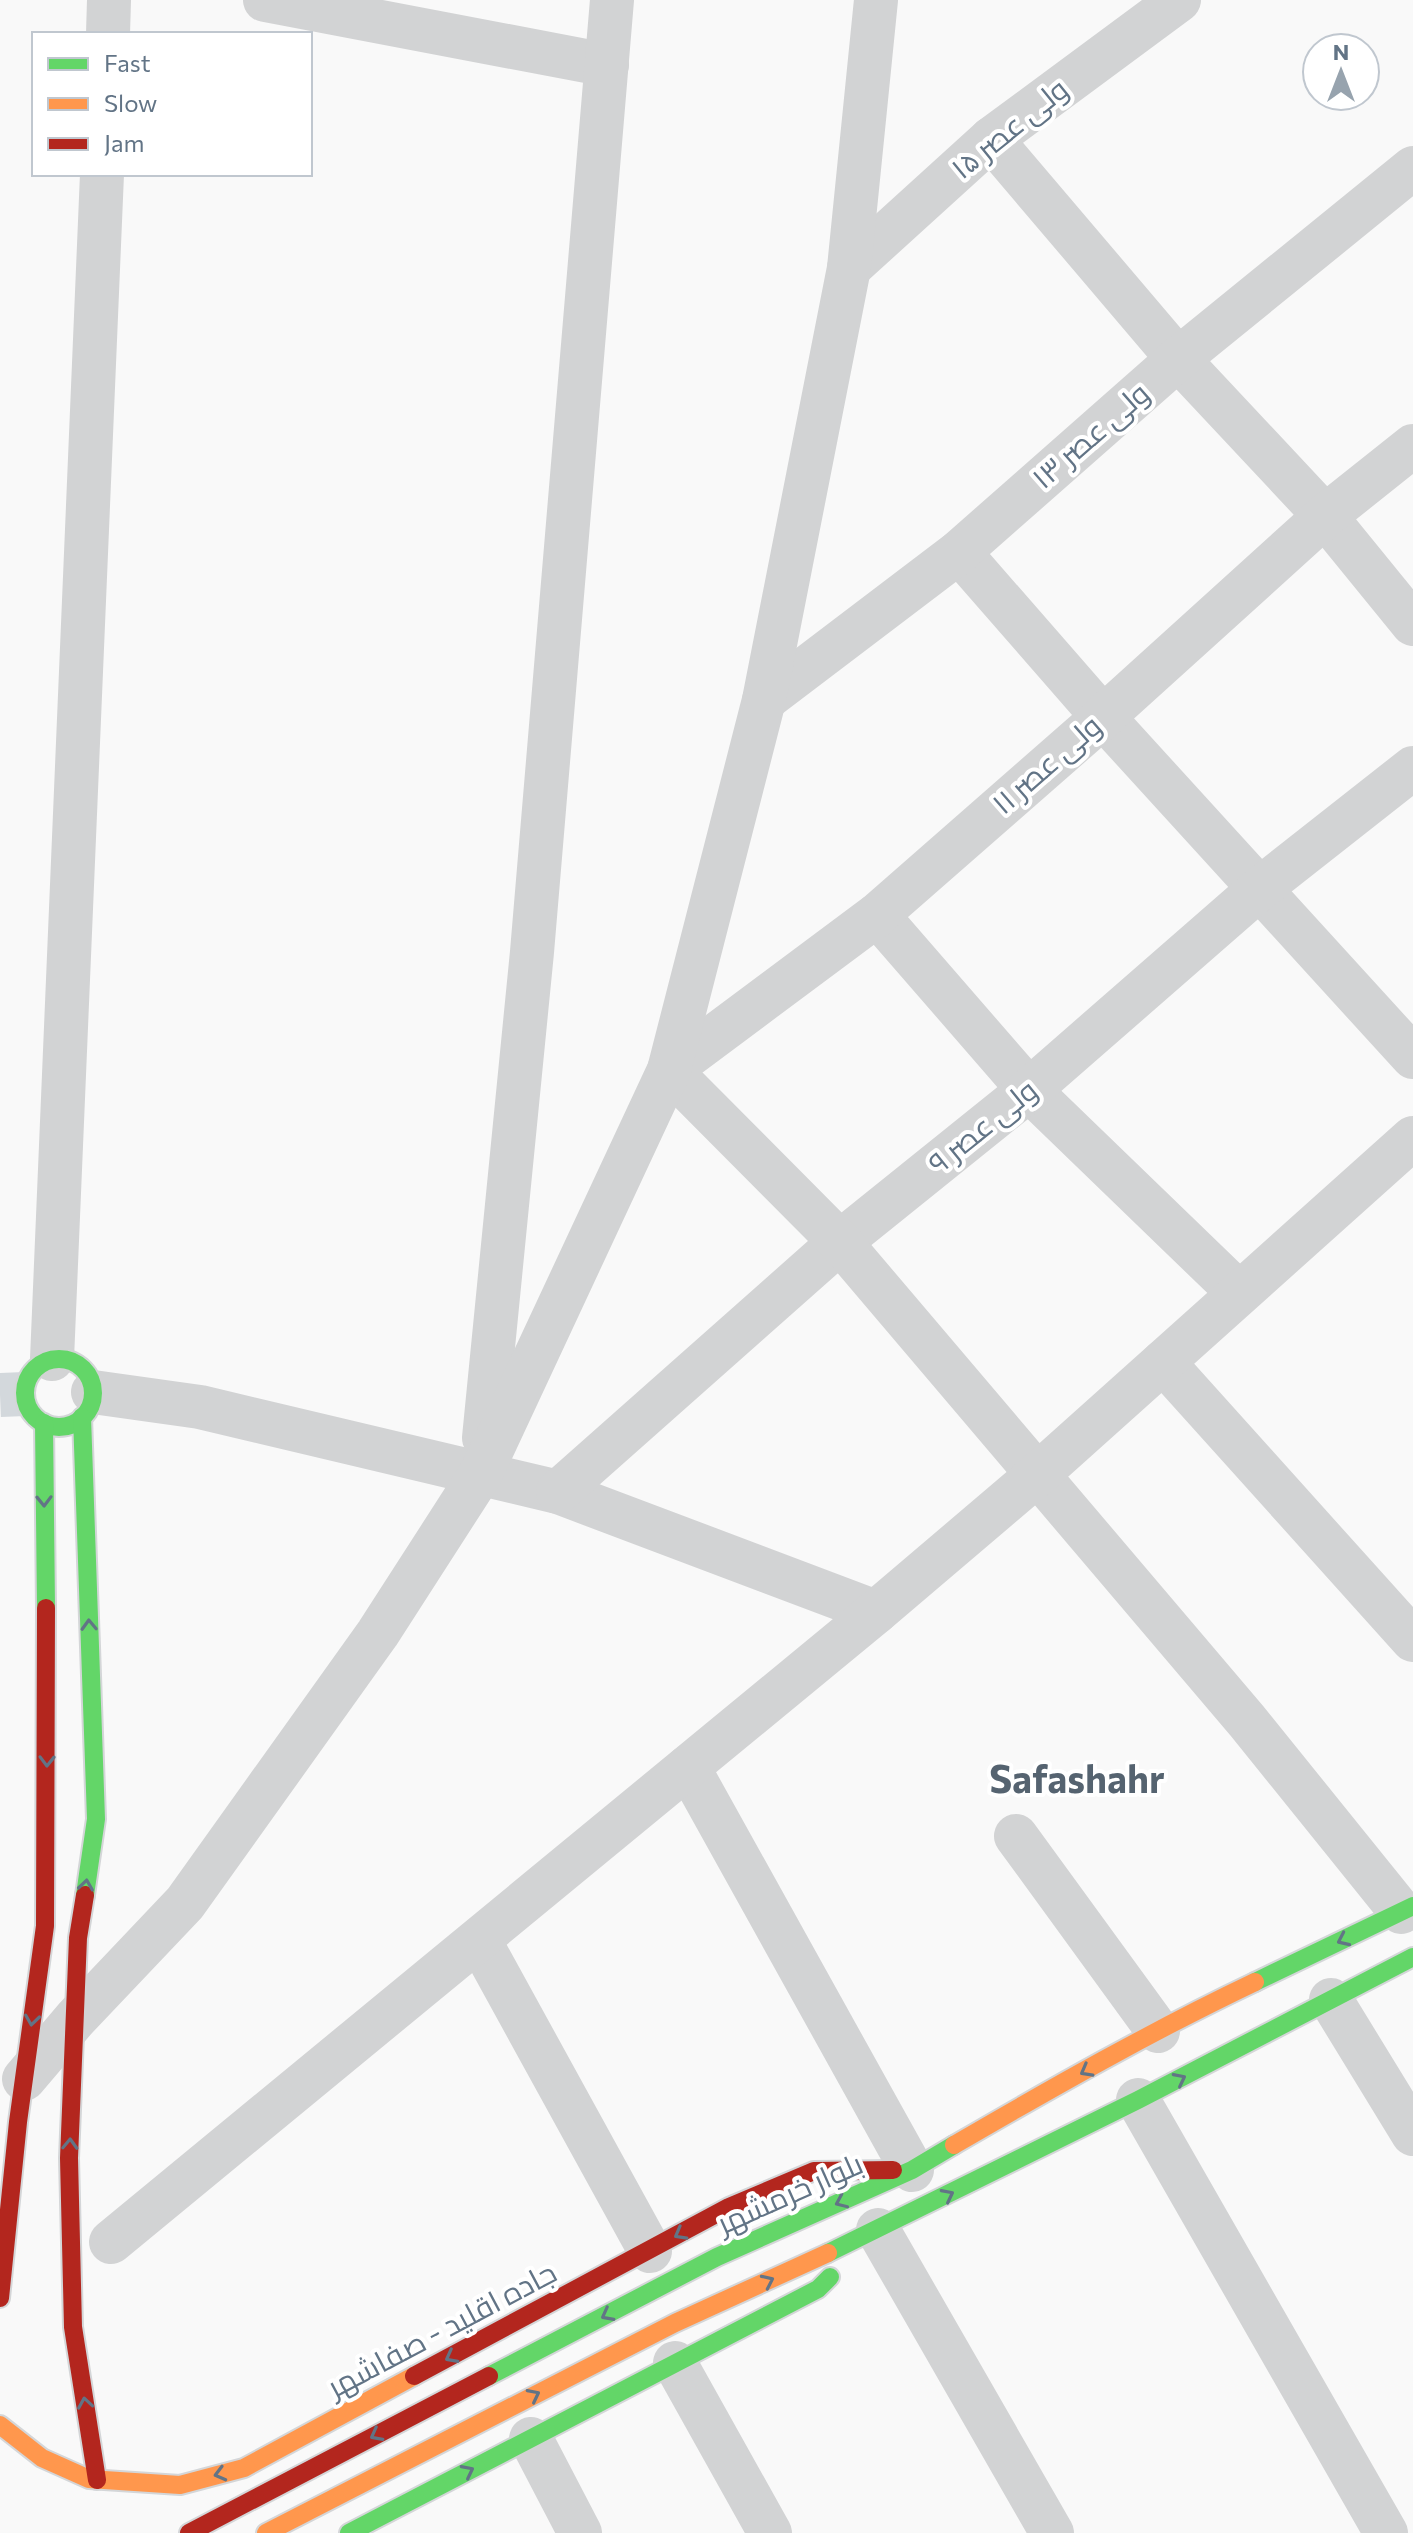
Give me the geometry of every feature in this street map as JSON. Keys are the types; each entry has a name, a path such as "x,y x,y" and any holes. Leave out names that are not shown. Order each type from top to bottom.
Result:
{"main road":[{"path":"88,1405 68,1426 44,1423 37,1419 25,1401 27,1379 33,1371 52,1359 75,1362 91,1380 88,1405 96,1819 78,1938 69,2158 73,2327 97,2480"},
{"path":"0,2298 24,2079 45,1926 44,1423"},
{"name":"بلوار خرمشهر","path":"189,2533 717,2257 912,2170 1210,2003 1407,1909"},
{"path":"266,2533 675,2323 878,2230 1138,2100 1413,1957"},
{"name":"جاده اقلید - صفاشهر","path":"0,2425 42,2458 89,2479 180,2485 244,2468 729,2207 814,2171 912,2170"},
{"path":"349,2533 818,2289 878,2230"}],"street":[{"path":"108,32 109,0"},
{"path":"265,0 607,65"},
{"path":"481,1473 530,967 612,0"},
{"path":"24,2079 75,2019 185,1903 378,1633 481,1473 669,1070 764,700 849,268 876,0"},
{"name":"ولی عصر ۱۵","path":"849,268 991,139 1179,0"},
{"path":"991,139 1178,359 1325,516 1413,624"},
{"name":"ولی عصر ۱۳","path":"764,700 959,552 1178,359 1413,168"},
{"path":"52,1359 102,176"},
{"name":"ولی عصر ۱۱","path":"669,1070 877,915 1103,717 1325,516 1413,446"},
{"path":"959,552 1258,890 1413,1057"},
{"name":"ولی عصر ۹","path":"558,1492 840,1242 1029,1090 1258,890 1413,768"},
{"path":"877,915 1029,1090 1239,1293"},
{"path":"669,1070 840,1242 1407,1909"},
{"path":"111,2242 876,1612 1037,1475 1413,1138"},
{"path":"1163,1362 1413,1640"},
{"path":"88,1405 200,1407 558,1492 876,1612"},
{"path":"688,1767 912,2170"},
{"path":"1016,1836 1158,2031"},
{"path":"479,1940 650,2251"},
{"path":"1331,2000 1413,2134"},
{"path":"1138,2100 1386,2533"},
{"path":"878,2230 1052,2533"},
{"path":"675,2363 770,2533"},
{"path":"531,2439 580,2533"}],"tunnel":[{"path":"0,1395 25,1394"}],"traffic: fast":[{"path":"59,1359 83,1369 93,1393 83,1417 59,1427 35,1417 25,1393 35,1369 59,1359"},
{"path":"82,1417 96,1819 85,1895"},
{"path":"44,1423 46,1608"},
{"path":"1255,1982 1413,1906"},
{"path":"828,2253 1138,2100 1413,1957"},
{"path":"489,2376 717,2257 912,2170 954,2145"},
{"path":"349,2533 818,2289 830,2277"}],"traffic: slow":[{"path":"954,2145 1103,2060 1255,1982"},
{"path":"266,2533 675,2323 828,2253"},
{"path":"0,2425 42,2458 89,2479 180,2485 244,2468 414,2376"}],"traffic: jam":[{"path":"0,2298 18,2122 45,1926 46,1608"},
{"path":"85,1895 78,1938 69,2158 73,2327 97,2480"},
{"path":"414,2376 729,2207 814,2171 893,2170"},
{"path":"189,2533 489,2376"}],"district":[{"name":"Safashahr","path":"1077,1780"}]}
